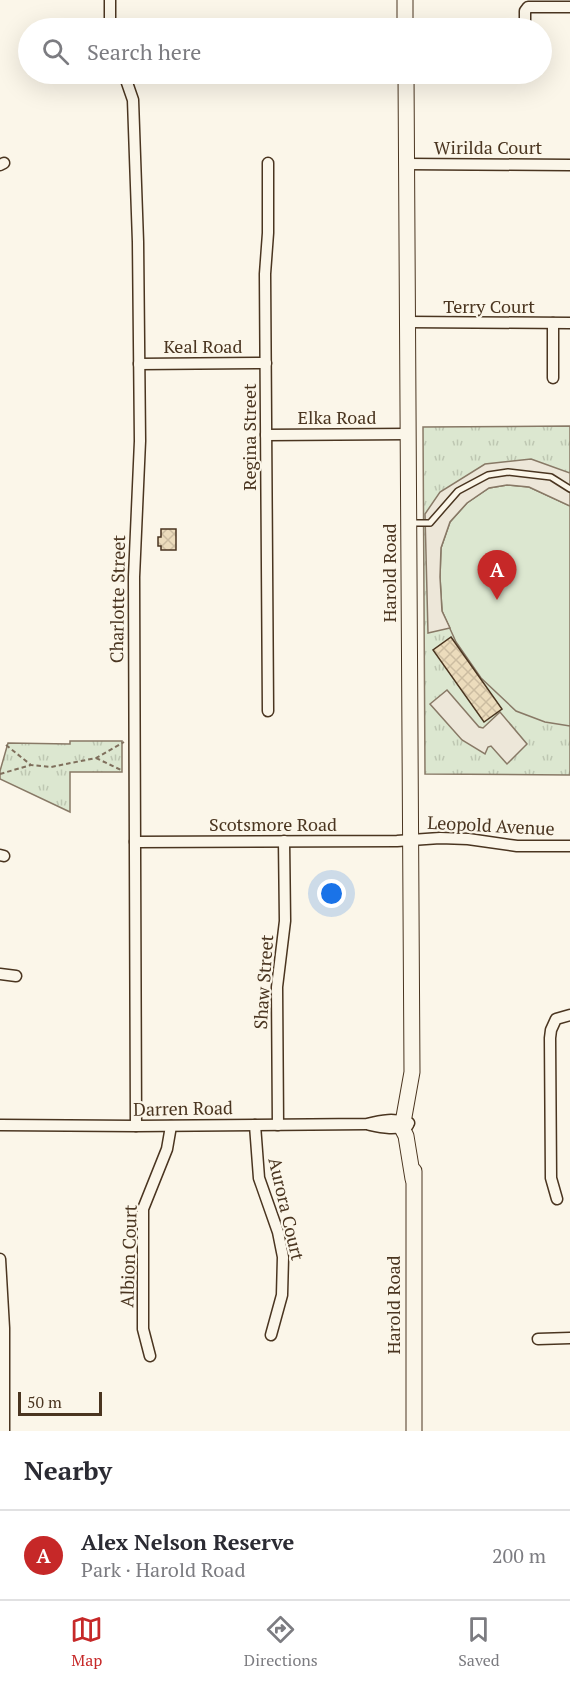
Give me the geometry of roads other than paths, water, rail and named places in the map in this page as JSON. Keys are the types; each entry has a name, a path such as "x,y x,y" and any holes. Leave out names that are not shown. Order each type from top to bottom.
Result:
{"street":[{"path":"110,0 110,18"},
{"path":"405,0 405,18"},
{"path":"525,18 525,11 528,7 570,7"},
{"name":"Charlotte Street","path":"127,84 133,100 140,441 134,577 136,1126"},
{"name":"Harold Road","path":"406,84 412,1072 417,1099 405,1124 416,1143 413,1179 414,1431"},
{"name":"Regina Street","path":"268,163 268,233 265,274 268,711"},
{"name":"Wirilda Court","path":"406,164 570,165"},
{"name":"Terry Court","path":"407,322 570,323"},
{"path":"553,378 554,323"},
{"name":"Keal Road","path":"139,364 266,363"},
{"name":"Elka Road","path":"266,435 408,434"},
{"name":"Leopold Avenue","path":"411,840 454,838 518,846 570,846"},
{"name":"Scotsmore Road","path":"135,842 411,840"},
{"name":"Shaw Street","path":"278,1125 277,987 285,921 284,841"},
{"path":"0,974 16,976"},
{"path":"557,1199 551,1178 550,1038 556,1019 570,1015"},
{"name":"Darren Road","path":"0,1125 367,1124 384,1128 405,1124"},
{"name":"Aurora Court","path":"255,1125 259,1178 278,1233 283,1257 282,1295 271,1335"},
{"name":"Albion Court","path":"150,1356 143,1329 143,1209 167,1149 171,1126"},
{"path":"0,1259 4,1328 2,1396 4,1431"},
{"path":"538,1339 570,1338"}],"lane":[{"path":"409,524 430,523 458,491 488,475 508,472 551,477 570,489"}],"place":[{"name":"Alex Nelson Reserve","path":"497,600"}]}
